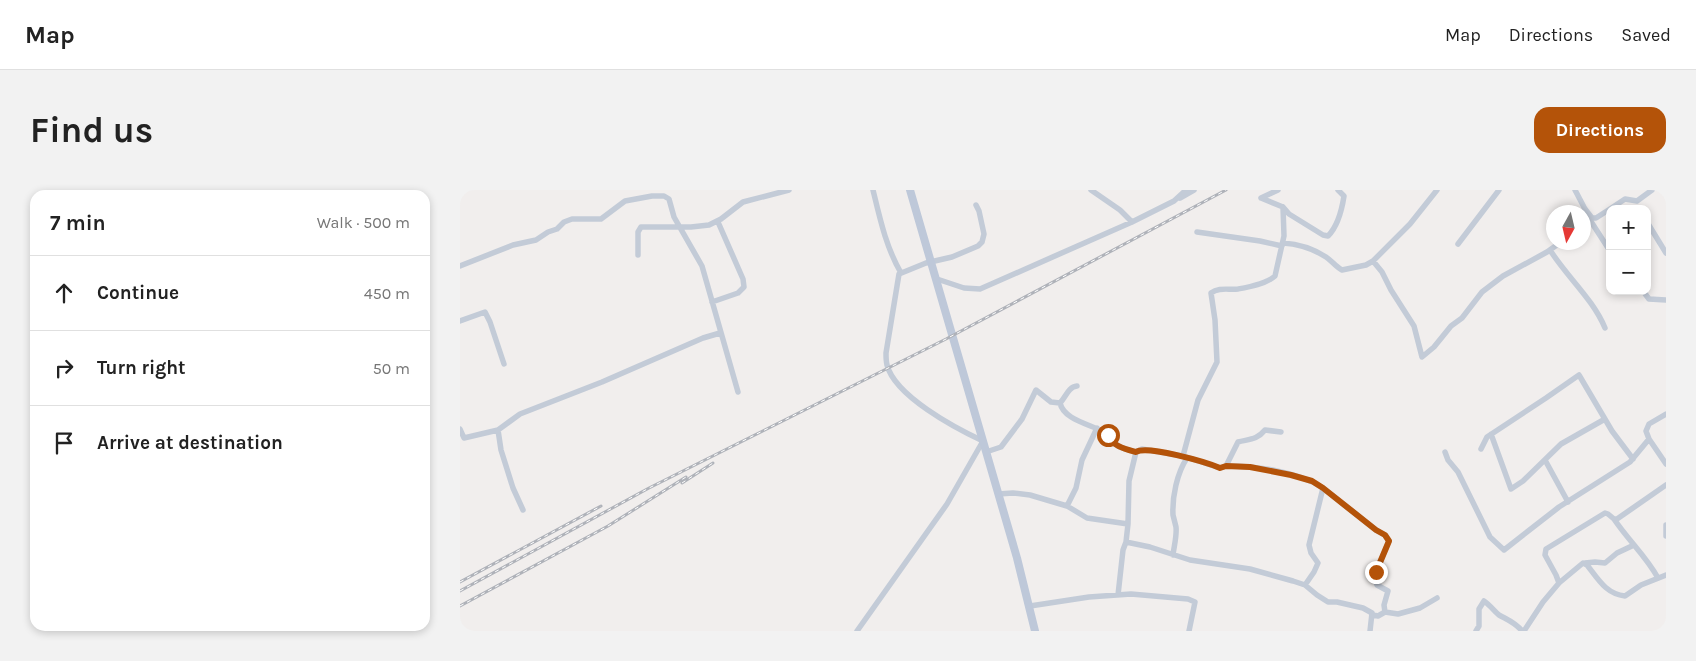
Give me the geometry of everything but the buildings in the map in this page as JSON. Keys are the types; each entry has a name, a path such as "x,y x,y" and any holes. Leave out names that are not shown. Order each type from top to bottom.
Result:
{"main road":[{"path":"910,190 1030,606 1035,631"}],"street":[{"path":"638,254 638,232 641,227 702,226 718,222 744,202 789,190"},
{"path":"873,190 887,241 895,262 902,273"},
{"path":"1091,190 1120,210 1132,222"},
{"path":"1174,201 1186,190"},
{"path":"937,279 964,288 980,289 1132,222 1194,190"},
{"path":"1278,190 1261,198 1283,207 1289,214 1323,235 1328,236 1333,231 1343,206 1344,196 1338,190"},
{"path":"1197,232 1282,244 1296,244 1310,248 1328,258 1342,270 1366,265 1373,261 1410,224 1437,190"},
{"path":"1458,244 1499,190"},
{"path":"1575,190 1583,205"},
{"path":"1616,205 1625,199 1637,201 1642,199 1652,190"},
{"path":"460,266 513,245 536,240 572,219 601,219 625,202 664,196 669,199 674,217 682,227 688,244 702,266 738,392"},
{"path":"1632,200 1635,205"},
{"path":"857,631 947,504 982,440 955,427 916,401 897,382 890,371 887,365 886,353 899,274 931,261 952,257 980,245 984,234 976,205"},
{"path":"1173,555 1176,537 1174,518 1175,494 1198,400 1217,362 1215,320 1211,293 1215,290 1238,288 1272,279 1275,276 1282,244 1283,207"},
{"path":"1606,212 1591,219 1609,250"},
{"path":"712,302 738,293 744,288 743,279 718,222"},
{"path":"1651,229 1666,253"},
{"path":"1373,261 1382,272 1414,326 1422,357 1451,326 1462,318 1482,292 1503,276 1550,250 1573,282 1597,310 1605,328"},
{"path":"1646,295 1649,299 1666,300"},
{"path":"460,321 484,312 490,322 504,364"},
{"path":"460,429 464,438 498,430 520,414 602,382 703,338 720,333"},
{"path":"1481,449 1487,436 1579,374 1612,431 1633,459"},
{"path":"1060,403 1069,390 1073,386 1077,386"},
{"path":"986,452 1001,447 1022,419 1036,390 1051,402 1060,403"},
{"path":"1060,403 1062,409 1070,417 1097,428 1108,435 1114,444 1136,452 1142,450 1185,457 1220,468 1226,466 1250,467 1312,481 1323,488 1342,505 1385,535 1389,541 1375,578 1377,585 1388,591 1384,605 1386,612"},
{"path":"1666,414 1647,426 1646,432 1666,464"},
{"path":"1491,434 1511,489 1523,481 1561,444 1605,419"},
{"path":"1067,506 1076,488 1082,460 1097,428"},
{"path":"498,430 501,450 513,488 523,510"},
{"path":"1226,466 1238,442 1252,440 1261,435 1265,430 1281,432"},
{"path":"1445,452 1448,460 1458,472 1490,537 1504,550 1559,507 1630,462 1649,439"},
{"path":"1118,595 1128,524 1129,481 1136,452"},
{"path":"1545,460 1568,502"},
{"path":"1614,519 1619,518 1666,485"},
{"path":"1305,585 1318,563 1311,553 1309,545 1323,488"},
{"path":"998,494 1030,495 1067,506 1087,518 1128,524"},
{"path":"1558,583 1556,575 1546,558 1545,551 1605,513 1614,519 1625,536 1650,563 1658,578"},
{"path":"1666,525 1666,536"},
{"path":"1126,542 1150,547 1190,560 1250,569 1305,585 1328,602 1337,602 1363,608 1378,616 1386,612 1398,614 1420,608 1437,598"},
{"path":"1476,631 1479,626 1479,609 1484,600 1499,615 1505,616 1523,631 1558,583 1583,563 1605,563 1618,553 1634,545"},
{"path":"1583,563 1587,565 1607,590 1617,595 1625,596 1641,586 1666,575"},
{"path":"1030,606 1089,597 1118,595 1146,594 1193,600 1195,607 1189,631"},
{"path":"1370,631 1372,613"}],"railway":[{"path":"460,591 649,488 946,339 1226,190"},
{"path":"682,483 713,463"},
{"path":"460,606 608,526 686,477"},
{"path":"460,582 601,506"}],"route":[{"path":"1108,435 1114,444 1136,452 1142,450 1175,456 1179,455 1220,468 1226,466 1250,467 1312,481 1385,535 1389,541 1376,572"}]}
